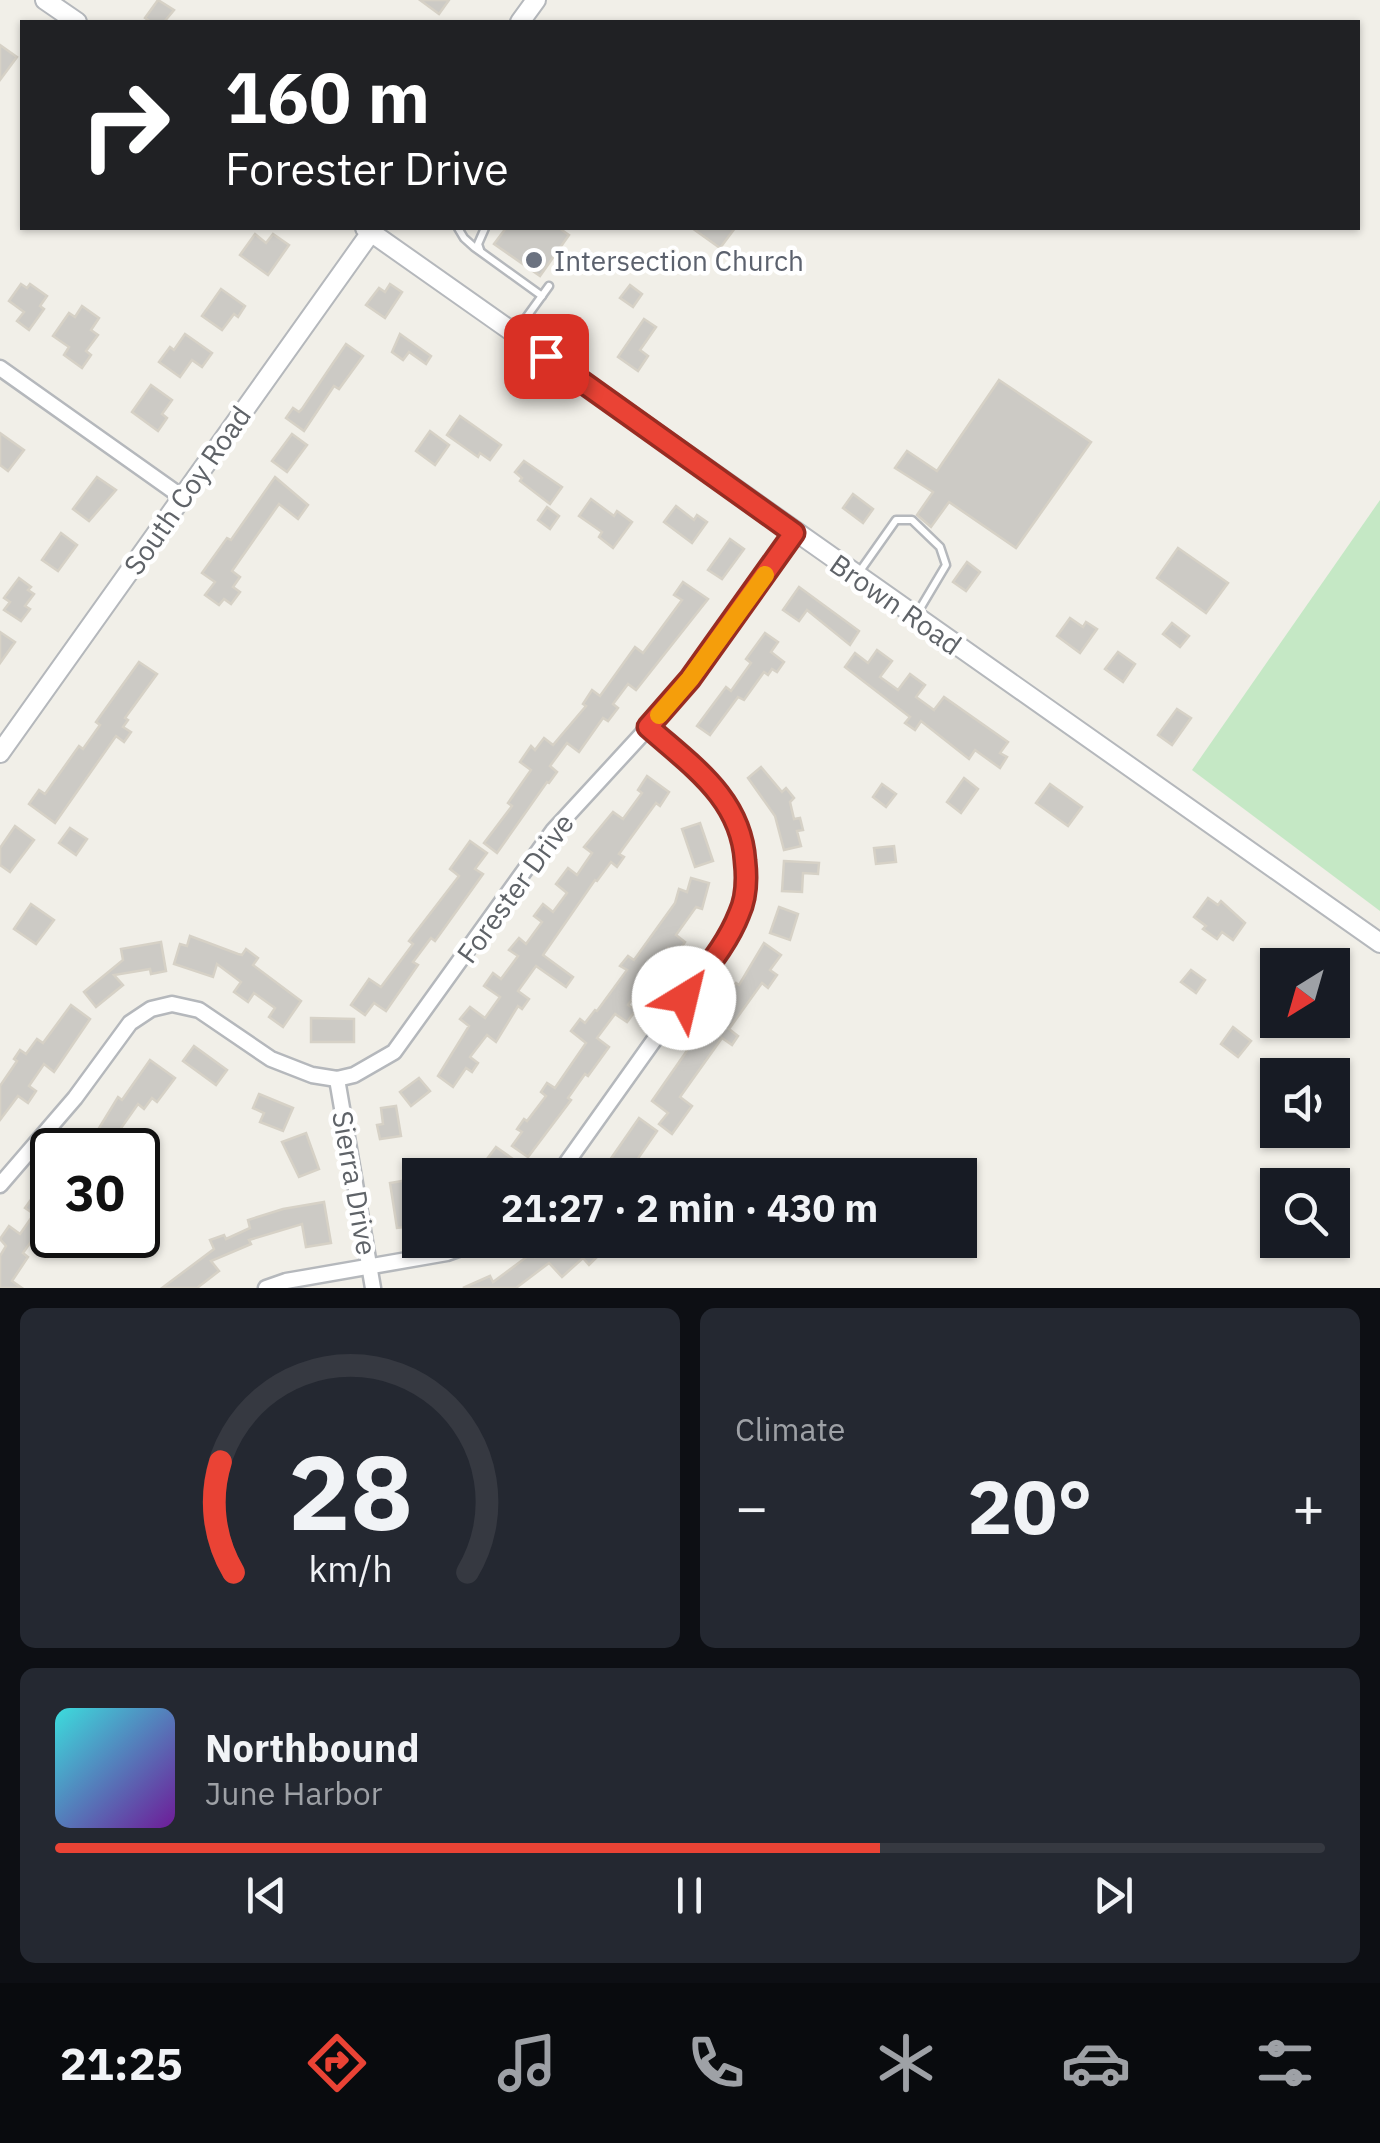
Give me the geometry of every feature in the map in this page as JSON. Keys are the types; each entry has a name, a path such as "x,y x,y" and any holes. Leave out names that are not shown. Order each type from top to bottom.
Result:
{"street":[{"path":"45,0 74,20"},
{"name":"South Coy Road","path":"0,753 369,230"},
{"name":"Brown Road","path":"371,230 794,533 1380,944"},
{"path":"0,368 182,498"},
{"name":"Forester Drive","path":"337,1079 376,1064 394,1052 554,831 690,679 794,533"},
{"path":"570,1158 726,939 741,911 747,882 744,837 733,812 716,788 648,727"},
{"path":"0,1185 76,1098 130,1023 145,1011 172,1004 199,1010 290,1069 337,1079"},
{"name":"Sierra Drive","path":"337,1079 373,1288"},
{"path":"266,1288 417,1258"}],"lane":[{"path":"459,230 480,252 542,296"},
{"path":"480,252 478,244 483,230"},
{"path":"514,334 549,286"},
{"path":"856,576 896,520 912,520 940,547 946,564 914,617"}],"green space":[{"path":"1380,500 1380,911 1192,770"}],"building":[{"path":"158,0 174,10 166,20 145,18"},
{"path":"420,0 449,0 439,14"},
{"path":"0,45 17,57 0,80"},
{"name":"Intersection Church","path":"504,230 562,230 569,235 540,276 494,244"},
{"path":"695,230 734,230 720,248"},
{"path":"255,234 266,243 273,234 289,245 268,275 240,255"},
{"path":"21,284 27,288 30,284 47,296 40,306 44,309 29,330 17,321 24,312 9,301"},
{"path":"390,284 402,292 385,318 366,305 379,288 385,292"},
{"path":"630,285 642,294 633,307 620,298"},
{"path":"221,289 245,306 222,330 202,316"},
{"path":"82,306 99,318 91,330 98,335 86,351 91,355 82,368 64,355 69,347 53,336 69,313 75,317"},
{"path":"644,319 656,327 640,350 648,356 638,371 618,357"},
{"path":"185,334 212,353 202,367 192,360 180,377 159,362"},
{"path":"400,334 431,356 426,364 409,352 403,360 392,352"},
{"path":"346,344 363,356 339,389 334,386 304,431 286,418 293,408 299,412 302,409"},
{"path":"999,380 1091,442 1016,548 949,502 931,527 917,515 933,492 895,468 907,451 937,471"},
{"path":"151,385 172,400 162,414 167,418 158,431 132,412"},
{"path":"460,416 501,445 490,460 480,453 478,457 447,435"},
{"path":"430,431 449,445 435,465 416,451"},
{"path":"0,433 24,450 8,471 0,465"},
{"path":"292,434 307,445 287,472 272,461"},
{"path":"524,461 562,487 550,504 520,481 522,478 515,472"},
{"path":"97,477 116,490 89,521 73,509"},
{"path":"275,477 308,505 298,519 279,504 232,571 240,577 233,587 240,592 231,604 224,599 219,605 205,595 215,582 202,573 227,538 231,540"},
{"path":"853,494 873,509 863,523 843,508"},
{"path":"591,499 614,516 617,511 632,522 613,548 599,537 602,532 579,516"},
{"path":"676,506 694,520 697,515 707,522 692,543 664,522"},
{"path":"547,507 559,516 550,529 538,520"},
{"path":"61,533 77,545 58,571 42,560"},
{"path":"730,539 744,549 722,579 708,570"},
{"path":"1178,548 1228,583 1206,613 1157,578"},
{"path":"967,562 980,572 966,591 953,582"},
{"path":"19,578 34,594 21,621 4,610 10,602 4,598"},
{"path":"683,582 708,599 636,690 628,684 613,704 618,708 608,721 603,718 579,752 567,743 550,766 557,772 497,853 484,843 512,806 508,803 531,770 520,762 531,746 535,750 544,738 553,745 586,706 583,704 592,690 600,696 635,647 643,653 682,600 674,595"},
{"path":"799,587 859,631 850,645 807,610 799,621 783,610"},
{"path":"1070,618 1083,627 1086,622 1097,629 1080,653 1057,636"},
{"path":"1172,623 1189,636 1180,647 1163,634"},
{"path":"0,632 15,642 0,663"},
{"path":"765,633 778,642 771,652 784,662 777,672 764,672 744,700 738,697 710,735 697,726 726,687 731,691 751,663 746,659"},
{"path":"877,650 892,661 880,677 898,690 910,674 925,685 916,697 934,710 944,697 1008,742 1000,753 1007,757 1000,768 975,750 969,759 921,721 915,730 905,723 910,717 845,667 855,653 868,663"},
{"path":"1118,652 1135,664 1123,682 1105,669"},
{"path":"139,662 157,674 125,718 128,720 123,727 131,732 124,742 116,736 55,823 29,804 39,790 45,794 79,746 83,749 100,725 96,722"},
{"path":"1177,709 1191,718 1172,745 1158,735"},
{"path":"761,767 782,792 786,788 794,798 790,802 794,819 800,818 803,830 797,831 801,846 784,850 775,816 748,778"},
{"path":"647,776 669,792 660,806 656,803 619,854 624,857 617,867 611,862 595,880 543,955 573,977 566,987 536,966 518,991 529,999 522,1009 518,1006 496,1042 487,1035 470,1057 478,1063 472,1072 466,1068 453,1087 438,1076 469,1026 460,1019 470,1007 485,1018 500,997 484,986 493,973 501,979 518,956 509,950 519,938 526,944 542,922 534,916 543,904 553,912 567,893 556,884 568,868 577,875 592,853 584,847 613,812 623,819 642,793 638,790"},
{"path":"964,778 978,789 961,813 947,802"},
{"path":"882,784 896,794 886,807 873,797"},
{"path":"1050,784 1082,807 1068,826 1036,803"},
{"path":"700,823 713,861 695,867 682,829"},
{"path":"15,826 34,840 10,872 0,865 0,848"},
{"path":"70,828 87,839 76,855 59,843"},
{"path":"470,841 487,853 475,869 483,874 435,941 431,938 413,962 418,965 386,1011 374,1003 365,1015 351,1005 369,979 381,987 413,944 409,941 459,876 450,869"},
{"path":"894,846 896,862 876,864 874,848"},
{"path":"784,861 819,863 818,874 803,873 802,892 782,891"},
{"path":"691,878 709,883 702,909 696,907 676,935 685,942 677,954 668,948 652,969 661,976 652,989 644,983 628,1005 636,1010 627,1022 615,1014 597,1038 609,1047 588,1076 585,1074 568,1098 571,1100 528,1157 512,1146 522,1132 517,1129 546,1096 541,1092 547,1083 555,1088 586,1043 571,1031 580,1019 585,1023 597,1011 627,970 620,966 628,956 634,960 675,903 679,889 687,892"},
{"path":"1208,898 1218,905 1221,901 1245,923 1233,940 1222,932 1217,939 1194,917"},
{"path":"31,904 54,920 36,944 14,929"},
{"path":"779,907 798,914 790,940 770,933"},
{"path":"190,936 242,955 246,949 258,958 253,965 301,1001 283,1027 269,1017 275,1008 254,993 248,1002 234,992 241,982 217,964 213,977 174,964 180,944 187,946"},
{"path":"161,942 166,971 151,974 150,969 114,975 123,985 96,1007 84,992 123,960 121,949"},
{"path":"764,943 781,955 770,970 777,975 768,988 762,983 729,1029 738,1036 732,1045 722,1038 680,1097 692,1106 672,1134 659,1124 668,1113 652,1101 711,1016 715,1019 728,1001 724,999 736,983 739,985"},
{"path":"1191,970 1205,980 1196,993 1181,982"},
{"path":"71,1005 90,1019 54,1072 44,1064 29,1086 36,1091 28,1103 18,1096 0,1120 0,1086 17,1061 14,1059 20,1050 26,1054 37,1039 43,1043"},
{"path":"311,1018 354,1019 354,1042 311,1042"},
{"path":"1233,1027 1251,1041 1238,1057 1221,1044"},
{"path":"194,1046 227,1070 216,1085 183,1061"},
{"path":"150,1060 175,1078 157,1102 152,1098 144,1109 138,1104 121,1128 99,1128 118,1097 122,1100"},
{"path":"419,1078 430,1091 411,1106 400,1092"},
{"path":"259,1094 293,1108 283,1131 260,1122 264,1113 253,1108"},
{"path":"396,1106 401,1136 380,1139 377,1125 383,1124 381,1108"},
{"path":"639,1118 657,1131 638,1158 611,1158"},
{"path":"306,1133 319,1169 299,1177 282,1142"},
{"path":"496,1147 512,1158 488,1158"},
{"path":"402,1181 402,1227 397,1228 390,1183"},
{"path":"324,1202 331,1243 306,1247 302,1224 249,1240 251,1244 211,1261 219,1271 197,1288 162,1288 214,1249 210,1240 224,1235 226,1239 250,1228 248,1220"},
{"path":"30,1220 30,1243 23,1253 28,1257 12,1281 22,1288 0,1288 0,1256 6,1246 0,1239 9,1226 20,1234"},
{"path":"525,1258 583,1258 562,1277 549,1263 516,1288 463,1288 490,1276 493,1282"}],"slow traffic":[{"path":"659,715 765,575"}],"place":[{"name":"Intersection Church","path":"534,260"}],"route":[{"path":"546,356 794,533 690,679 648,727 716,788 744,837 747,882 741,911 684,998"}]}
